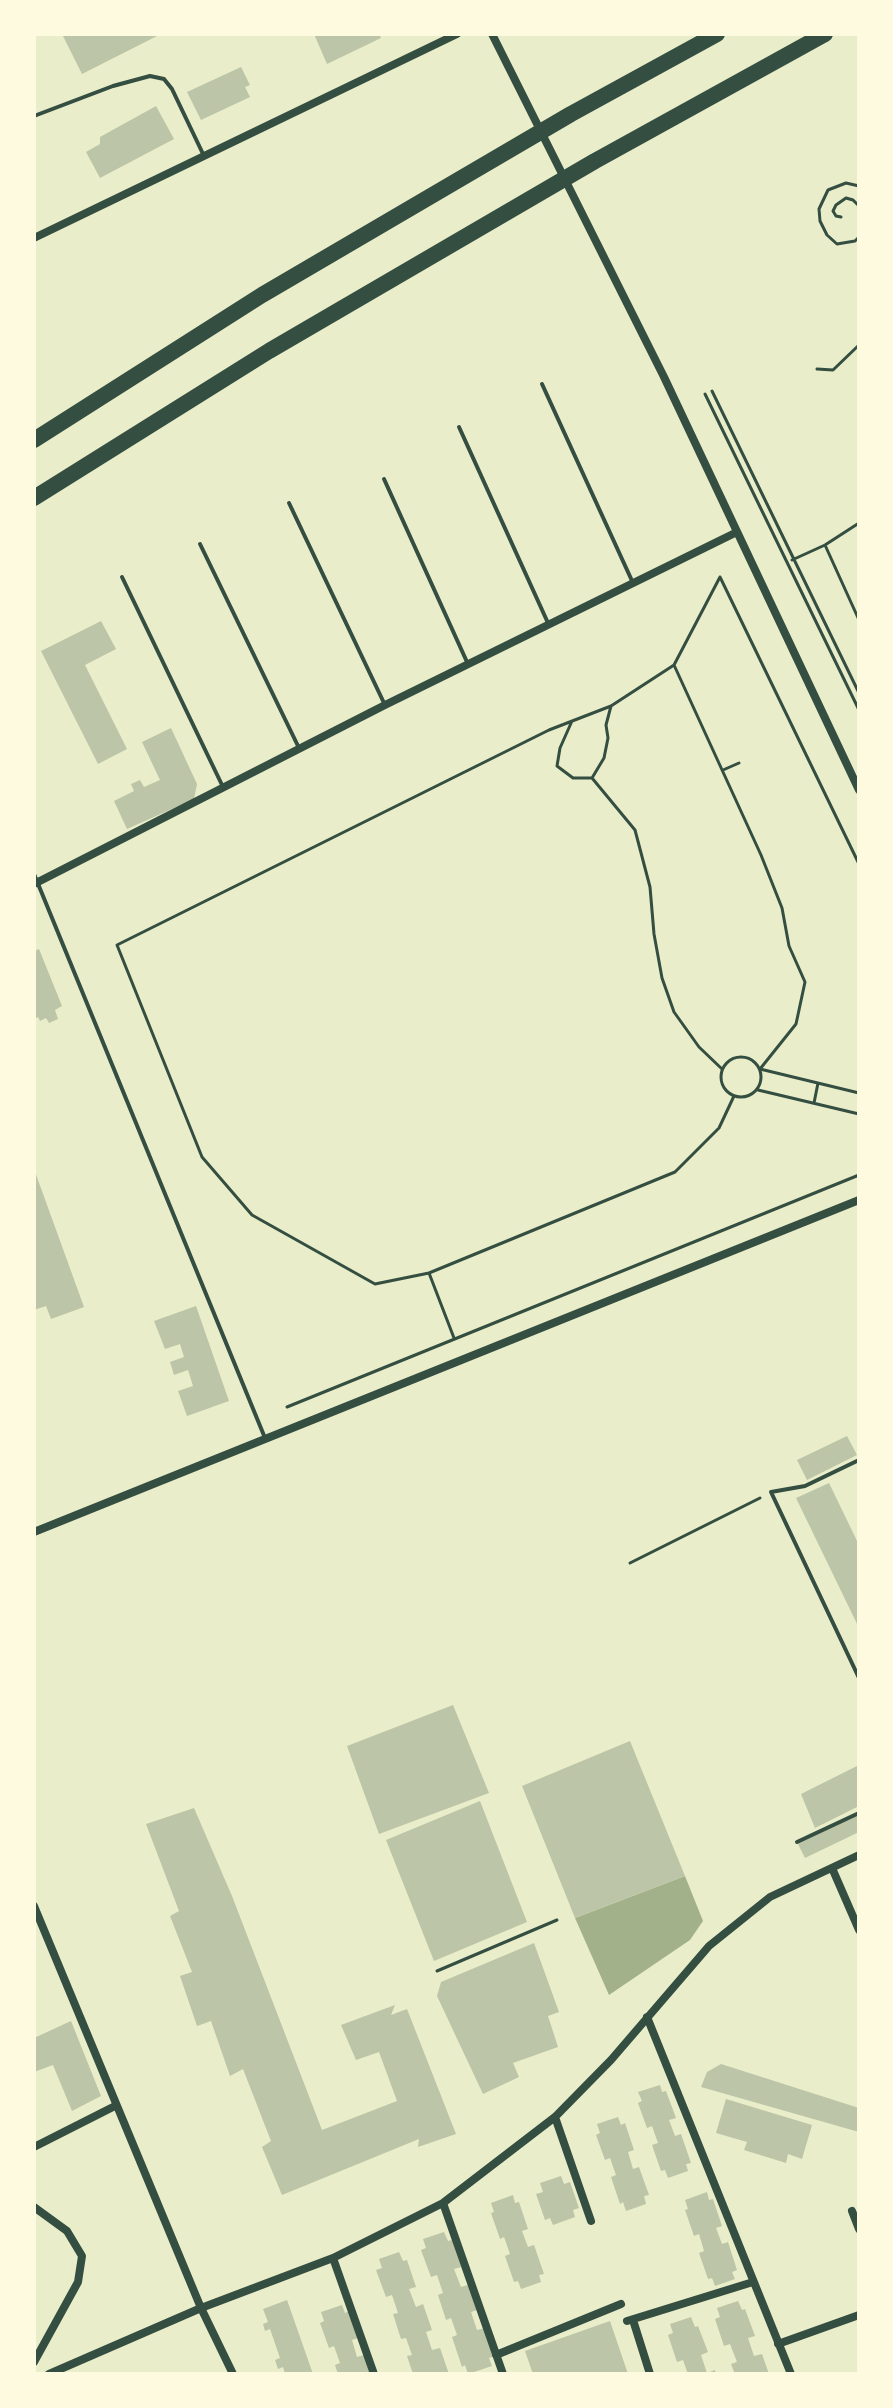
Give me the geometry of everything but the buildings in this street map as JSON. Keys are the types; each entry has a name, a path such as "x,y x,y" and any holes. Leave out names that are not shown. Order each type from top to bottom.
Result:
{"highway":[{"path":"34,440 262,295 571,114 717,34"},
{"path":"34,498 269,351 595,161 825,34"}],"street":[{"path":"34,238 457,34"},
{"path":"492,34 664,377 859,790"},
{"path":"35,880 737,532"},
{"path":"34,1532 859,1200"},
{"path":"49,2374 201,2308 333,2258 443,2203 555,2117 611,2060 709,1946 770,1897 859,1855"},
{"path":"832,1868 859,1930"},
{"path":"34,1906 115,2106 201,2308 233,2374"},
{"path":"647,2017 791,2374"},
{"path":"34,2147 115,2106"},
{"path":"555,2117 591,2221"},
{"path":"443,2203 503,2374"},
{"path":"34,2207 67,2231 82,2256 78,2282 34,2362"},
{"path":"852,2211 859,2229"},
{"path":"333,2258 374,2374"},
{"path":"650,2374 630,2320 753,2282"},
{"path":"496,2355 621,2304"},
{"path":"778,2344 859,2315"}],"lane":[{"path":"34,116 113,86 150,76 164,79 172,89 204,156"},
{"path":"542,384 633,583"},
{"path":"459,427 549,625"},
{"path":"384,479 468,664"},
{"path":"289,503 385,705"},
{"path":"200,544 299,748"},
{"path":"122,577 223,787"},
{"path":"35,880 265,1438"},
{"path":"859,1460 805,1486 771,1492 859,1678"},
{"path":"797,1842 859,1813"}],"path":[{"path":"859,186 846,183 828,190 819,209 820,221 827,235 837,244 855,241 859,237"},
{"path":"841,217 833,211 846,198 859,206"},
{"path":"817,369 833,370 859,345"},
{"path":"712,391 859,693"},
{"path":"705,394 859,710"},
{"path":"787,563 825,545 859,523"},
{"path":"825,545 859,620"},
{"path":"734,1096 719,1128 675,1172 429,1273 375,1284 252,1215 202,1157 117,945 549,730 611,706 674,665 720,577 859,864"},
{"path":"674,665 782,908 789,946 805,982 796,1024 760,1069"},
{"path":"592,778 604,758 608,738 606,725 611,706"},
{"path":"572,721 560,748 557,766 573,778 592,778"},
{"path":"723,770 739,763"},
{"path":"592,778 635,830 650,887 662,978 674,1012 699,1047 722,1069 724,1088 734,1096 747,1096 760,1083 760,1069 744,1057 731,1059 722,1069"},
{"path":"760,1069 859,1093"},
{"path":"814,1104 818,1083"},
{"path":"756,1090 859,1114"},
{"path":"287,1407 859,1175"},
{"path":"429,1273 454,1338"},
{"path":"630,1563 771,1492"},
{"path":"437,1971 557,1920"}],"shaded area":[{"path":"685,1876 703,1921 690,1940 609,1995 575,1918"}]}
